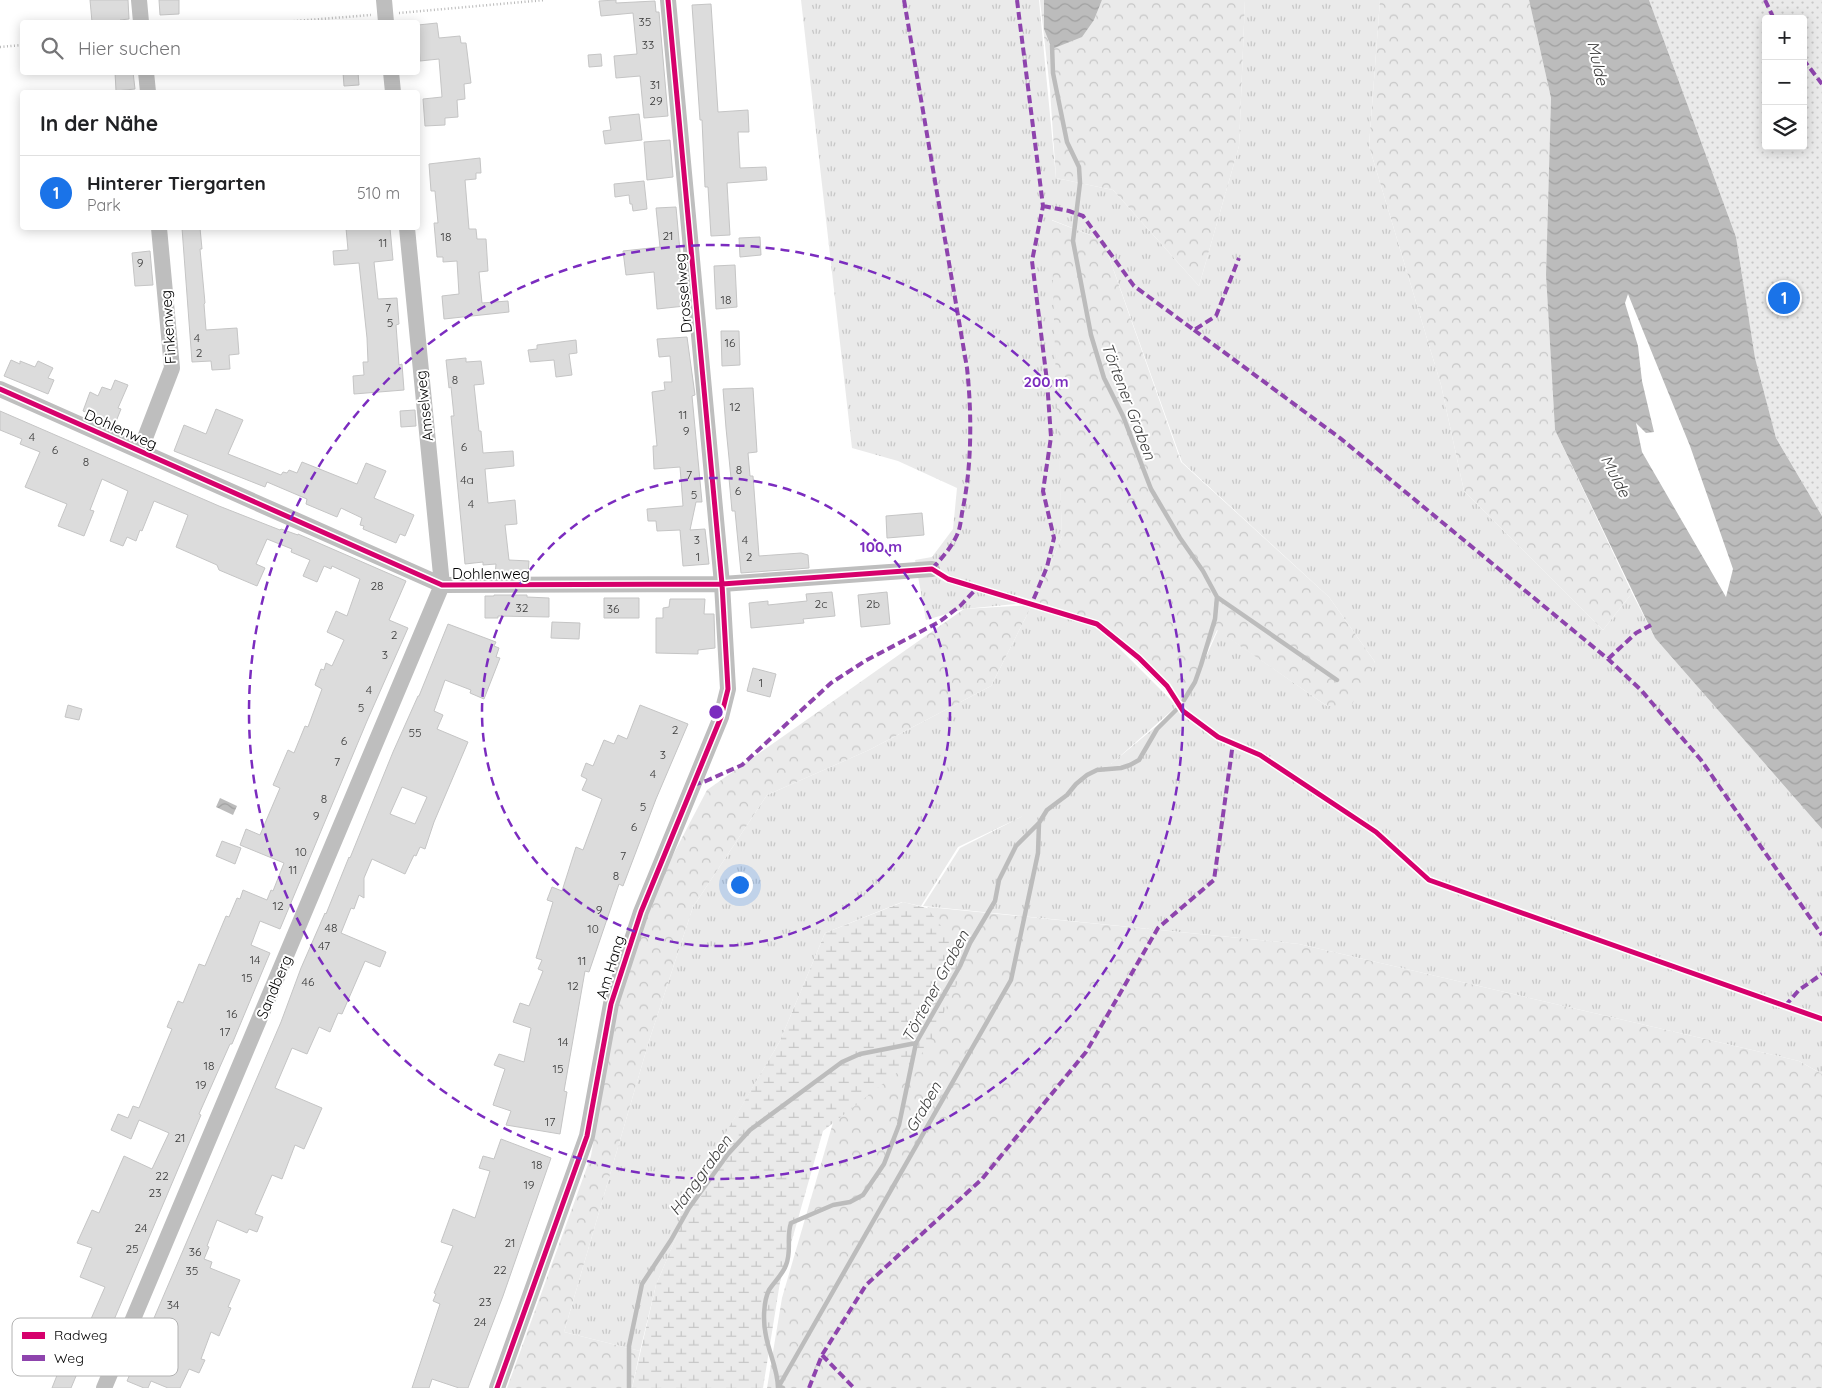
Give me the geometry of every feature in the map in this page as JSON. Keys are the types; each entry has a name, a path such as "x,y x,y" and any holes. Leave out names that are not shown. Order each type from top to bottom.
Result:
{"street":[{"path":"140,0 141,20"},
{"name":"Drosselweg","path":"668,0 722,584"},
{"path":"146,75 148,90"},
{"path":"391,75 393,90"},
{"name":"Finkenweg","path":"140,451 172,368 159,230"},
{"name":"Amselweg","path":"407,230 442,585"},
{"name":"Dohlenweg","path":"0,389 442,585 722,584 932,569"},
{"name":"Am Hang","path":"498,1388 587,1136 611,1004 640,912 721,717 728,689 722,584"},
{"name":"Sandberg","path":"133,1318 442,585"},
{"name":"Sandberg","path":"104,1388 109,1376"}],"path":[{"path":"303,20 545,0"},
{"path":"0,47 20,45"}],"green space":[{"path":"801,0 1039,0 1056,178 1113,190 1199,286 1239,146 1245,0 1380,0 1369,146 1441,385 1464,491 1603,630 1632,593 1655,638 1822,829 1822,1074 1799,1061 1299,944 923,906 960,848 1023,816 958,847 921,906 902,902 825,933 780,1041 706,1167 656,1285 640,1351 564,1332 649,1041 693,907 767,795 869,750 991,686 1032,605 1097,626 1177,706 1111,764 1172,713 1188,697 1218,630 1327,706 1375,662 1329,597 1182,462 1103,240 1052,220 1062,536 1035,602 964,609 926,620 915,560 932,557 953,529 957,488 898,461 852,448"},
{"path":"1040,0 1044,0 1044,29 1094,20 1102,0 1245,0 1239,146 1199,286 1113,190 1056,178 1050,90"},
{"path":"1380,0 1529,0 1551,98 1546,275 1555,430 1632,593 1603,630 1464,491 1441,385 1369,146"},
{"path":"1649,0 1822,0 1822,516 1776,438 1755,359 1736,237"},
{"path":"1051,220 1103,240 1181,462 1329,597 1375,662 1351,706 1327,706 1217,630 1187,696 1179,704 1098,623 1035,602 1062,536"},
{"path":"1032,605 991,686 869,750 767,795 693,907 649,1041 564,1332 640,1351 632,1388 507,1388 591,1156 617,1004 661,878 707,790 964,609"},
{"path":"903,902 927,908 968,960 927,1049 823,1131 780,1282 763,1388 632,1388 656,1285 706,1166 780,1041 825,933"},
{"path":"928,907 1299,944 1799,1061 1822,1074 1822,1388 767,1388 782,1298 862,1023"}],"water":[{"path":"1044,0 1102,0 1094,20 1082,37 1052,49 1044,29"},
{"name":"Mulde","path":"1529,0 1649,0 1736,237 1755,358 1776,438 1822,516 1822,829 1655,638 1555,430 1546,275 1551,98","holes":["1628,294 1690,446 1733,569 1726,597 1642,452 1636,423 1646,433 1654,432 1642,381 1638,346 1625,303"]},
{"path":"220,798 237,806 233,815 216,807"}],"building":[{"path":"90,0 128,0 129,19 92,20"},
{"path":"159,0 179,0 179,14 160,15"},
{"path":"616,0 616,3 655,1 656,12 659,12 668,116 644,118 640,76 616,78 614,56 637,54 633,13 601,16 599,1"},
{"path":"711,4 718,112 748,110 749,132 738,132 740,168 766,167 767,180 727,183 730,235 711,236 708,187 705,187 702,120 700,120 692,5"},
{"path":"437,23 439,38 460,36 461,43 466,43 471,83 464,84 465,99 457,100 458,117 445,118 445,125 425,126 423,99 442,97 439,59 420,61 420,25"},
{"path":"601,54 602,66 589,67 588,55"},
{"path":"115,75 133,75 135,89 116,90"},
{"path":"343,75 358,75 359,85 344,86"},
{"path":"639,114 642,140 605,144 603,131 611,130 609,117"},
{"path":"670,140 673,177 647,180 644,142"},
{"path":"480,158 481,173 476,173 476,179 465,180 469,229 476,229 477,239 486,239 488,271 479,272 482,303 508,301 509,312 444,319 442,296 459,294 457,261 443,262 443,257 437,257 434,223 438,223 435,191 431,191 429,164"},
{"path":"644,181 647,209 633,211 629,195 615,197 614,184"},
{"path":"676,207 685,306 657,309 654,272 626,275 623,251 660,247 656,208"},
{"path":"182,230 200,230 206,330 237,328 239,354 229,355 230,369 212,370 211,361 192,362"},
{"path":"346,230 390,230 393,260 374,262 378,299 397,298 399,324 396,325 399,365 402,364 404,390 354,394 353,376 364,375 363,362 368,362 367,338 359,263 334,265 333,251 348,250"},
{"path":"760,237 761,255 740,257 739,238"},
{"path":"150,251 153,285 135,286 132,253"},
{"path":"735,265 737,307 716,309 714,266"},
{"path":"721,331 739,331 740,365 722,366"},
{"path":"687,337 695,395 692,396 702,502 696,502 690,530 705,529 709,564 683,566 680,530 657,531 656,521 648,521 647,509 683,506 680,467 654,469 653,446 657,446 652,392 665,390 664,382 672,382 670,356 659,357 657,339"},
{"path":"576,340 577,353 569,354 572,375 556,377 554,360 530,362 528,350 537,349 537,345"},
{"path":"466,358 466,362 481,361 484,384 474,385 483,453 513,451 514,466 485,469 488,503 515,500 517,524 505,525 509,560 529,561 528,575 495,575 496,564 483,565 483,562 465,564 451,416 454,416 446,360"},
{"path":"11,360 20,364 20,361 35,367 38,361 53,368 48,378 54,380 48,394 4,376"},
{"path":"115,380 128,385 118,408 121,409 115,424 83,411 90,392 98,396 102,387 111,390"},
{"path":"753,388 757,452 748,453 750,476 753,476 759,556 801,553 808,555 809,568 741,573 735,511 732,511 723,389"},
{"path":"216,409 243,420 228,454 281,475 289,470 297,473 302,462 357,484 366,463 386,471 374,498 414,515 405,536 400,534 396,543 363,529 364,526 360,525 362,518 341,508 337,517 306,504 307,499 267,482 265,487 174,451 184,425 206,434"},
{"path":"415,410 416,426 401,427 400,411"},
{"path":"0,411 219,506 280,530 298,534 406,581 389,620 408,628 280,929 260,921 251,945 270,953 232,1044 230,1044 199,1114 201,1115 115,1318 91,1318 105,1287 80,1277 92,1248 77,1243 92,1210 99,1213 124,1156 152,1169 169,1133 139,1120 131,1139 111,1130 118,1114 128,1118 133,1106 139,1108 172,1029 167,1027 178,1001 183,1003 199,964 205,966 226,916 229,917 237,898 240,899 243,890 267,900 271,890 273,891 284,863 240,845 246,829 260,835 280,788 273,785 288,750 294,753 305,726 308,727 322,689 315,685 321,669 324,670 326,663 332,666 344,640 327,632 336,611 347,616 360,579 332,566 331,569 324,566 317,582 303,576 310,560 291,552 292,549 267,539 256,564 265,568 257,586 219,570 217,565 176,547 188,515 154,501 136,541 127,537 123,546 110,541 128,491 102,479 90,510 94,511 84,536 58,526 67,504 25,487 40,452 20,444 22,439 0,430"},
{"path":"922,513 924,535 887,538 886,516"},
{"path":"832,592 835,616 803,619 804,623 751,628 749,603 768,601 768,605 807,601 806,594"},
{"path":"887,592 890,624 861,627 858,595"},
{"path":"527,595 527,597 549,598 549,617 498,616 498,618 485,618 485,596"},
{"path":"604,598 639,598 639,618 604,618"},
{"path":"670,599 705,599 704,614 714,614 715,648 698,650 698,654 656,653 656,618 663,618 663,608 669,607"},
{"path":"552,622 580,623 579,639 551,638"},
{"path":"448,624 496,642 494,646 499,648 496,657 500,658 484,699 470,693 471,690 445,680 434,711 443,715 437,729 468,742 434,822 425,849 420,847 405,874 372,859 364,878 364,898 359,895 354,909 351,908 341,933 386,952 380,967 365,961 342,1014 338,1013 330,1032 319,1027 307,1054 292,1048 275,1088 322,1108 304,1149 295,1145 282,1179 272,1175 255,1214 263,1217 257,1232 249,1229 247,1233 217,1220 204,1259 212,1262 210,1268 240,1280 228,1307 231,1308 219,1336 211,1332 201,1359 205,1360 199,1373 189,1369 180,1388 168,1388 151,1381 148,1388 144,1388 127,1381 129,1376 178,1376 178,1318 154,1318","holes":["402,787 427,797 415,824 390,814"]},
{"path":"753,668 776,674 770,697 747,691"},
{"path":"68,705 82,709 79,720 65,717"},
{"path":"640,705 688,724 656,799 623,886 619,884 589,972 585,971 564,1091 567,1092 560,1134 506,1125 511,1111 493,1105 505,1069 494,1065 499,1054 524,1062 531,1028 513,1022 520,1003 529,1006 543,971 538,969 542,960 536,958 553,902 547,900 552,887 562,891 576,847 583,850 602,799 582,790 587,779 581,776 586,763 593,766 604,740 614,744 618,735 627,739"},
{"path":"222,841 241,848 235,864 216,856"},
{"path":"501,1139 551,1158 503,1296 468,1388 459,1388 432,1379 429,1388 412,1388 440,1304 433,1301 436,1294 434,1293 453,1246 441,1242 453,1209 475,1218 490,1171 479,1168 483,1156 494,1159"},
{"path":"57,1376 76,1376 71,1388 52,1388"}],"waterway":[{"name":"Törtener Graben","path":"1052,45 1053,73 1067,142 1079,167 1080,183 1073,241 1091,335 1104,378 1123,416 1151,489 1180,538 1203,571 1217,597 1215,619 1201,665 1195,682 1184,700"},
{"path":"1217,597 1337,680"},
{"name":"Törtener Graben","path":"778,1388 777,1375 767,1342 764,1313 769,1290 783,1272 788,1260 791,1223 833,1205 850,1202 863,1195 884,1164 899,1125 916,1043 995,901 999,880 1016,846 1039,823 1047,810 1067,795 1087,775 1097,770 1121,768 1139,760 1157,729 1176,710"},
{"name":"Graben","path":"783,1388 779,1386 1011,980 1038,853 1039,823"},
{"name":"Hanggraben","path":"629,1388 629,1346 642,1284 671,1240 689,1208 728,1154 750,1130 842,1062 860,1054 916,1043"}],"marked path":[{"path":"904,0 967,368 970,404 968,477 960,524 952,544 932,569 935,571"},
{"path":"1017,0 1043,206 1032,261 1047,381 1051,437 1043,491 1054,538 1047,567 1032,603"},
{"path":"1765,0 1772,15"},
{"path":"1804,60 1822,84"},
{"path":"1043,206 1083,216 1134,286 1194,330 1216,316 1239,258"},
{"path":"1194,330 1340,438 1608,659 1641,690 1701,760 1822,935"},
{"path":"693,785 742,765 831,683 865,661 939,622 960,606 977,588"},
{"path":"1608,659 1636,633 1651,625"},
{"path":"809,1388 822,1355 866,1285 982,1179 1086,1052 1158,928 1214,880 1233,743"},
{"path":"1785,1006 1799,990 1822,974"},
{"path":"822,1355 854,1388"}],"cycle path":[{"path":"497,1388 587,1136 611,1004 641,912 721,717 728,689 722,584 668,0"},
{"path":"0,389 442,585 722,584 932,569 948,579 1097,624 1139,658 1167,686 1183,711 1218,737 1260,755 1376,832 1429,880 1822,1019"}],"place":[{"name":"Hinterer Tiergarten","path":"1784,298"}]}
